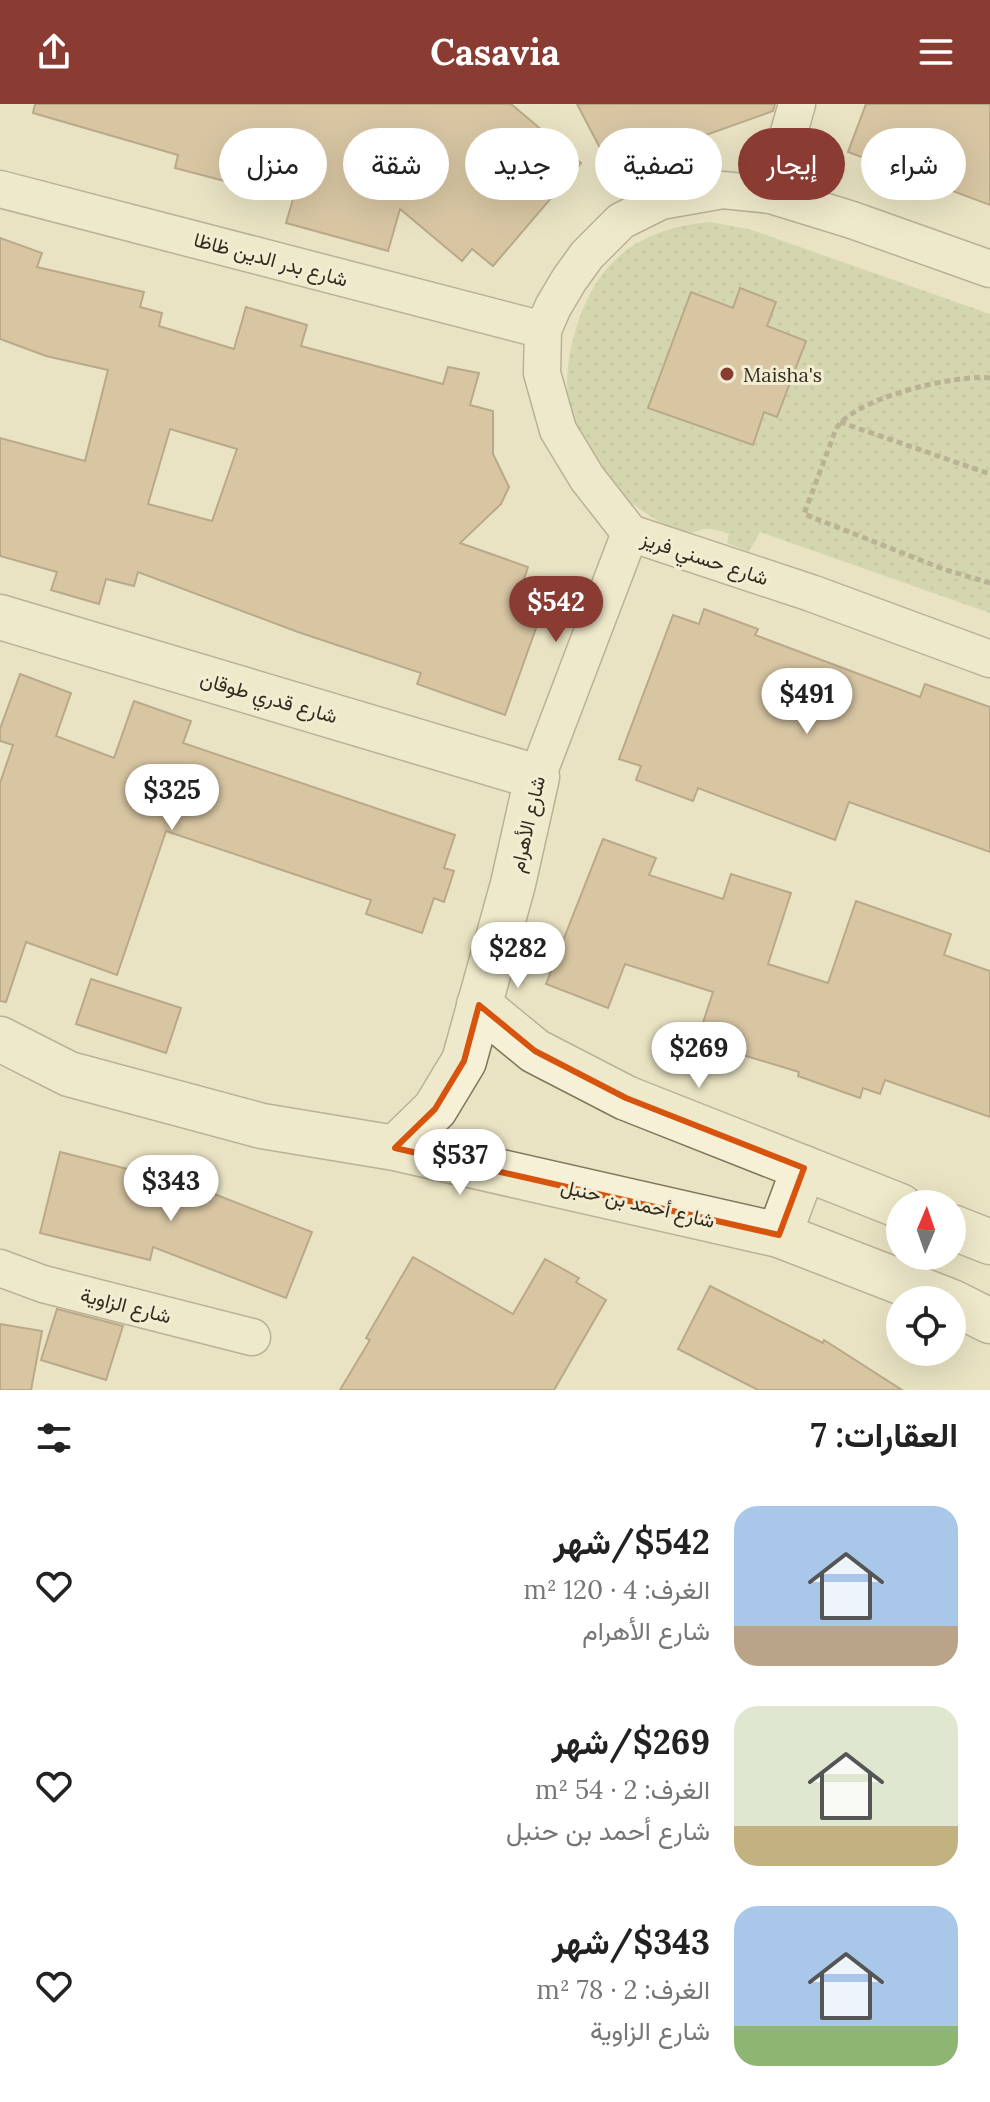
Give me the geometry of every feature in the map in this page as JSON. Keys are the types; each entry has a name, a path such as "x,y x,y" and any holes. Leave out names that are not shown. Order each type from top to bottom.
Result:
{"street":[{"path":"790,128 797,104"},
{"name":"شارع بدر الدين ظاظا","path":"0,189 543,330"},
{"name":"شارع حسني فريز","path":"738,192 723,190 661,201 621,221 587,255 553,307 543,330 542,373 558,430 587,478 630,533 811,593 990,659"},
{"name":"شارع حسني فريز","path":"787,200 990,269"},
{"name":"شارع الأهرام","path":"395,1148 435,1109 464,1061 513,884 537,777 630,533"},
{"name":"شارع قدري طوقان","path":"0,617 537,777"},
{"path":"479,1005 535,1051 626,1098 886,1200"},
{"name":"شارع أحمد بن حنبل","path":"0,1039 69,1074 262,1126 395,1148 779,1235 911,1286"},
{"path":"779,1235 804,1168"},
{"path":"966,1233 990,1242"},
{"name":"شارع الزاوية","path":"0,1268 43,1284 252,1337"},
{"name":"شارع أحمد بن حنبل","path":"966,1309 990,1321"}],"path":[{"path":"990,378 950,379 856,408 839,422 804,514 943,569 990,583"},
{"path":"839,422 990,474"}],"highlighted area":[{"path":"479,1005 535,1051 626,1098 804,1168 779,1235 395,1148 435,1109 464,1061"}],"green space":[{"path":"710,222 749,229 990,314 990,613 760,532 749,552 727,543 729,534 708,529 688,533 676,530 636,506 603,470 575,426 568,396 570,352 584,307 607,268 640,241 661,232"}],"building":[{"path":"35,104 511,104 539,128 465,128 465,200 549,200 493,266 472,249 462,261 400,209 388,251 286,223 293,200 327,200 327,128 219,128 219,180 175,168 178,155 33,113"},
{"path":"577,104 775,104 773,111 722,129 595,128 595,138"},
{"path":"866,104 990,104 990,205 966,196 966,128 861,128 861,157 848,152"},
{"path":"0,238 42,253 37,267 144,292 140,307 162,313 159,326 234,349 246,307 307,325 301,346 443,384 448,367 479,373 470,405 493,411 493,454 509,487 501,504 460,543 528,567 524,579 550,589 505,715 417,684 421,673 298,632 138,572 134,586 106,579 99,604 51,590 57,572 0,556 0,438 85,461 108,370 46,356 0,339","holes":["170,429 237,449 212,521 148,504"]},
{"name":"Maisha's","path":"740,288 776,302 767,326 806,341 777,417 764,412 753,445 648,408 691,292 733,308"},
{"path":"704,609 758,629 755,635 920,697 925,684 990,707 990,852 849,802 835,840 698,788 693,801 636,780 641,766 619,759 673,615 699,624"},
{"path":"20,674 71,693 56,736 114,758 134,701 191,721 183,743 455,835 444,868 454,871 444,902 434,898 422,933 366,914 371,900 166,831 117,975 26,942 6,1002 0,1001 0,783 13,745 0,741 0,729"},
{"path":"603,839 656,858 649,875 723,899 731,874 791,893 768,964 828,983 856,901 951,934 944,955 990,971 990,1117 885,1080 880,1094 863,1088 860,1098 798,1076 799,1072 697,1041 713,992 625,964 608,1008 546,984"},
{"path":"91,979 181,1008 166,1053 76,1024"},
{"path":"60,1152 191,1185 312,1232 286,1298 153,1247 150,1260 40,1233"},
{"path":"413,1257 513,1314 545,1259 579,1278 576,1282 606,1300 554,1390 340,1390"},
{"path":"710,1286 823,1343 824,1340 902,1390 758,1390 678,1349"},
{"path":"57,1309 123,1326 106,1380 41,1360"},
{"path":"0,1324 42,1331 31,1390 0,1390"}],"place":[{"name":"Maisha's","path":"727,374"}]}
